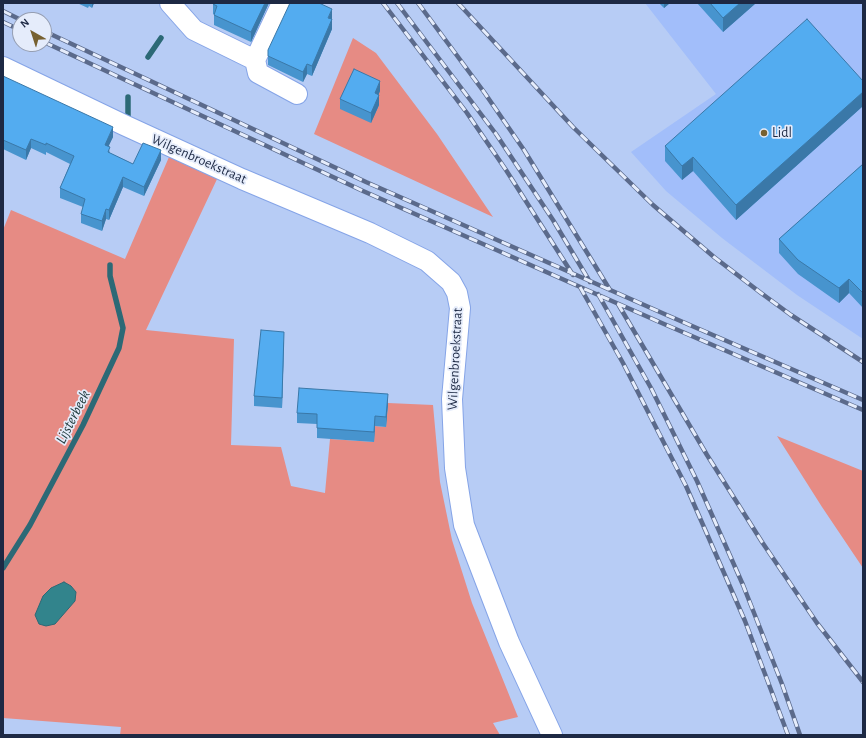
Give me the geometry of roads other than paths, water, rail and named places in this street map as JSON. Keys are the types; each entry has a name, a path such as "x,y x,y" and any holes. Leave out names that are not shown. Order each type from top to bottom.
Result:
{"street":[{"path":"170,3 194,30 255,60"},
{"path":"282,3 255,60 258,73 297,94"},
{"name":"Wilgenbroekstraat","path":"3,67 242,179 370,233 427,261 451,282 457,293 460,308 452,399 455,468 464,525 509,642 552,735"}],"waterway":[{"name":"Lijsterbeek","path":"148,57 161,38"},
{"name":"Lijsterbeek","path":"128,97 128,116"},
{"name":"Lijsterbeek","path":"3,568 30,525 83,425 119,348 123,328 110,276 110,265"}],"railway":[{"path":"383,3 467,113 506,170 573,275"},
{"path":"397,3 496,134 553,220 590,282"},
{"path":"418,3 484,92 524,150 610,290"},
{"path":"458,3 573,127 653,205 714,257 761,293 791,315 863,362"},
{"path":"3,11 12,16"},
{"path":"3,22 12,26"},
{"path":"52,35 366,182 863,400"},
{"path":"52,46 363,191 863,410"},
{"path":"580,287 623,363 686,486 745,621 788,735"},
{"path":"598,294 651,388 697,481 743,585 782,684 800,735"},
{"path":"618,304 707,455 762,542 817,623 863,682"}],"place":[{"name":"Lidl","path":"764,133"}]}
